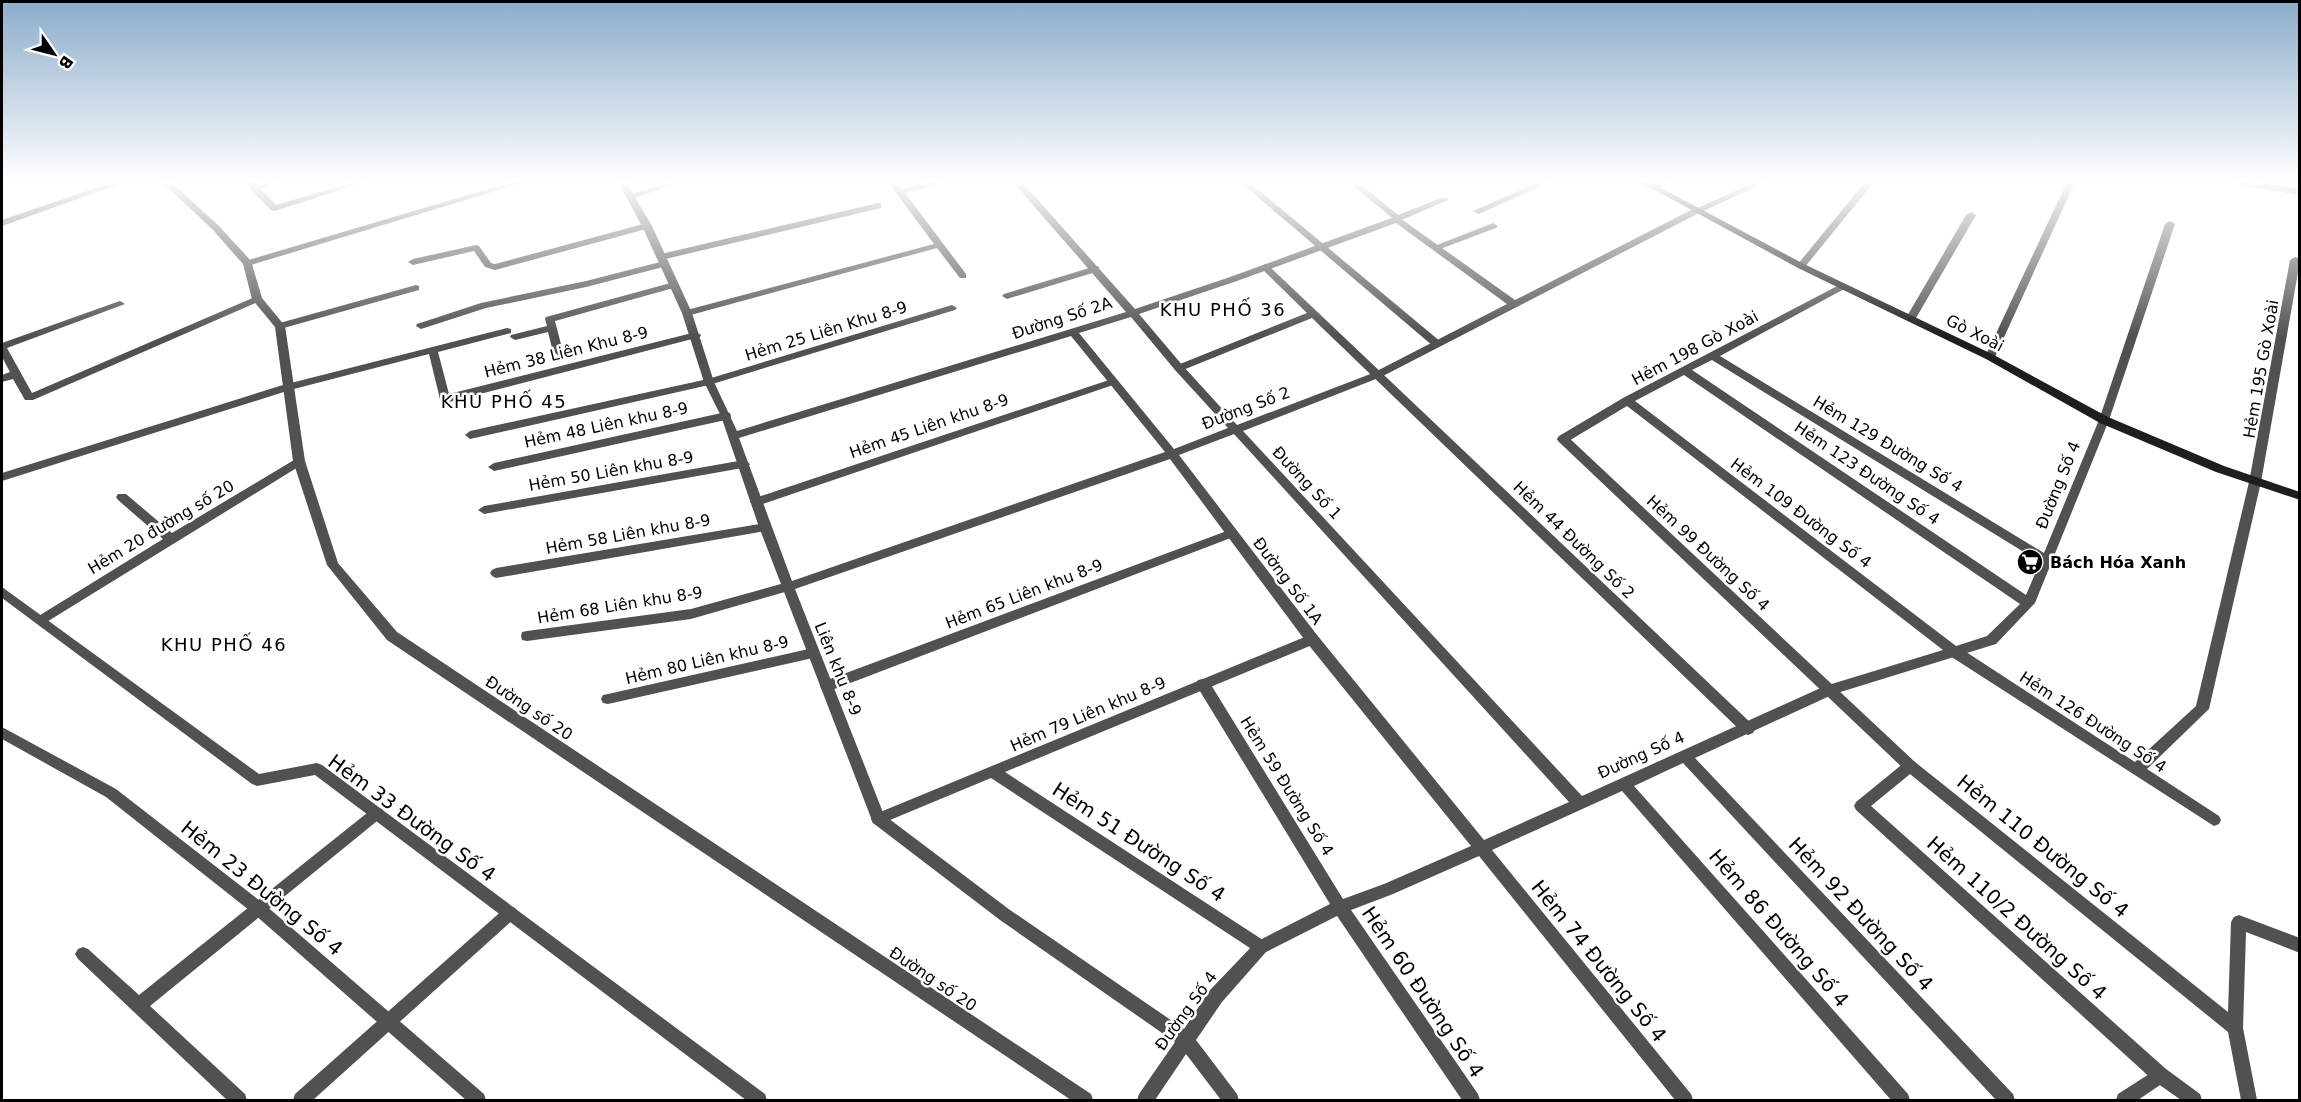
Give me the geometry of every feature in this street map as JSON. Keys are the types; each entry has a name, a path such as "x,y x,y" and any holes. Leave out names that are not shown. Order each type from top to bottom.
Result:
{"street":[{"path":"218,233 248,263 257,299 280,326 416,288"},
{"path":"248,263 348,233"},
{"path":"413,262 476,248 489,265 495,267 619,233"},
{"name":"Liên khu 8-9","path":"650,233 696,335 709,382 726,416 765,527 878,819"},
{"path":"421,326 484,304 586,284 663,261 771,233"},
{"path":"930,233 963,276"},
{"name":"Đường Số 1","path":"1063,233 1179,368 1578,802"},
{"path":"1306,233 1437,344"},
{"name":"Đường Số 2A","path":"733,436 1072,332 1360,233"},
{"path":"1418,233 1514,304"},
{"path":"1437,247 1473,233"},
{"name":"Đường Số 2","path":"788,587 1172,454 1377,375 1652,233"},
{"name":"Gò Xoài","path":"1739,233 1990,357 2104,420 2152,442 2256,482 2300,496"},
{"path":"1801,266 1828,233"},
{"path":"1911,318 1960,233"},
{"path":"1990,357 2048,233"},
{"name":"Đường Số 4","path":"1145,1101 1216,996 1262,948 1340,907 1480,849 1578,802 1748,729 1830,690 1991,640 2029,603 2104,420 2167,233"},
{"path":"687,313 939,245"},
{"name":"Hẻm 195 Gò Xoài","path":"2137,769 2202,709 2256,482 2295,260"},
{"name":"Hẻm 44 Đường Số 2","path":"1264,267 1748,729"},
{"path":"1007,296 1096,270"},
{"path":"558,352 550,319 674,285"},
{"name":"Hẻm 198 Gò Xoài","path":"1563,439 1627,401 1843,286"},
{"path":"120,304 2,347 29,398 257,299"},
{"name":"Hẻm 25 Liên Khu 8-9","path":"470,435 709,382 952,308"},
{"path":"1179,368 1313,314"},
{"name":"Đường số 20","path":"280,326 299,461 333,565 392,636 1085,1101"},
{"path":"2,477 287,387 433,351 511,334 552,328"},
{"name":"Đường Số 1A","path":"1072,332 1172,454 1312,639 1480,849"},
{"name":"Hẻm 38 Liên Khu 8-9","path":"433,351 445,399 696,335"},
{"name":"Hẻm 129 Đường Số 4","path":"1713,356 2046,560"},
{"name":"Hẻm 123 Đường Số 4","path":"1686,371 2029,603"},
{"path":"2,379 16,374"},
{"name":"Hẻm 45 Liên khu 8-9","path":"756,502 1112,382"},
{"name":"Hẻm 109 Đường Số 4","path":"1627,401 1955,652"},
{"name":"Hẻm 48 Liên khu 8-9","path":"494,467 726,416"},
{"name":"Hẻm 99 Đường Số 4","path":"1563,439 1830,690"},
{"name":"Hẻm 20 đường số 20","path":"41,620 299,461"},
{"name":"Hẻm 50 Liên khu 8-9","path":"484,510 744,464"},
{"path":"122,497 172,540"},
{"name":"Hẻm 58 Liên khu 8-9","path":"496,573 765,527"},
{"name":"Hẻm 65 Liên khu 8-9","path":"827,686 1232,533"},
{"name":"Hẻm 68 Liên khu 8-9","path":"526,636 691,614 788,587"},
{"name":"Hẻm 33 Đường Số 4","path":"2,592 257,780 317,769 759,1101"},
{"name":"Hẻm 79 Liên khu 8-9","path":"878,819 1312,639"},
{"name":"Hẻm 126 Đường Số 4","path":"1955,652 2214,819"},
{"name":"Hẻm 80 Liên khu 8-9","path":"608,699 813,653"},
{"name":"Hẻm 59 Đường Số 4","path":"1203,684 1340,907"},
{"name":"Hẻm 110 Đường Số 4","path":"1830,690 1910,766 2235,1028"},
{"name":"Hẻm 23 Đường Số 4","path":"2,733 111,793 259,909 478,1101"},
{"name":"Hẻm 92 Đường Số 4","path":"1684,756 2007,1101"},
{"name":"Hẻm 110/2 Đường Số 4","path":"1910,766 1861,806 2160,1075 2194,1101"},
{"name":"Hẻm 51 Đường Số 4","path":"993,771 1262,948"},
{"name":"Hẻm 86 Đường Số 4","path":"1624,784 1902,1101"},
{"path":"138,1006 377,813"},
{"path":"878,819 1005,915 1186,1040 1231,1101"},
{"name":"Hẻm 74 Đường Số 4","path":"1480,849 1685,1101"},
{"name":"Hẻm 60 Đường Số 4","path":"1340,907 1472,1101"},
{"path":"302,1101 510,913"},
{"path":"2249,1101 2235,1028 2239,922 2300,946"},
{"path":"83,954 238,1101"},
{"path":"2124,1101 2160,1075"}],"place":[{"name":"Bách Hóa Xanh","path":"2030,562"}],"district":[{"name":"KHU PHỐ 36","path":"1223,309"},
{"name":"KHU PHỐ 45","path":"504,401"},
{"name":"KHU PHỐ 46","path":"224,644"}]}
